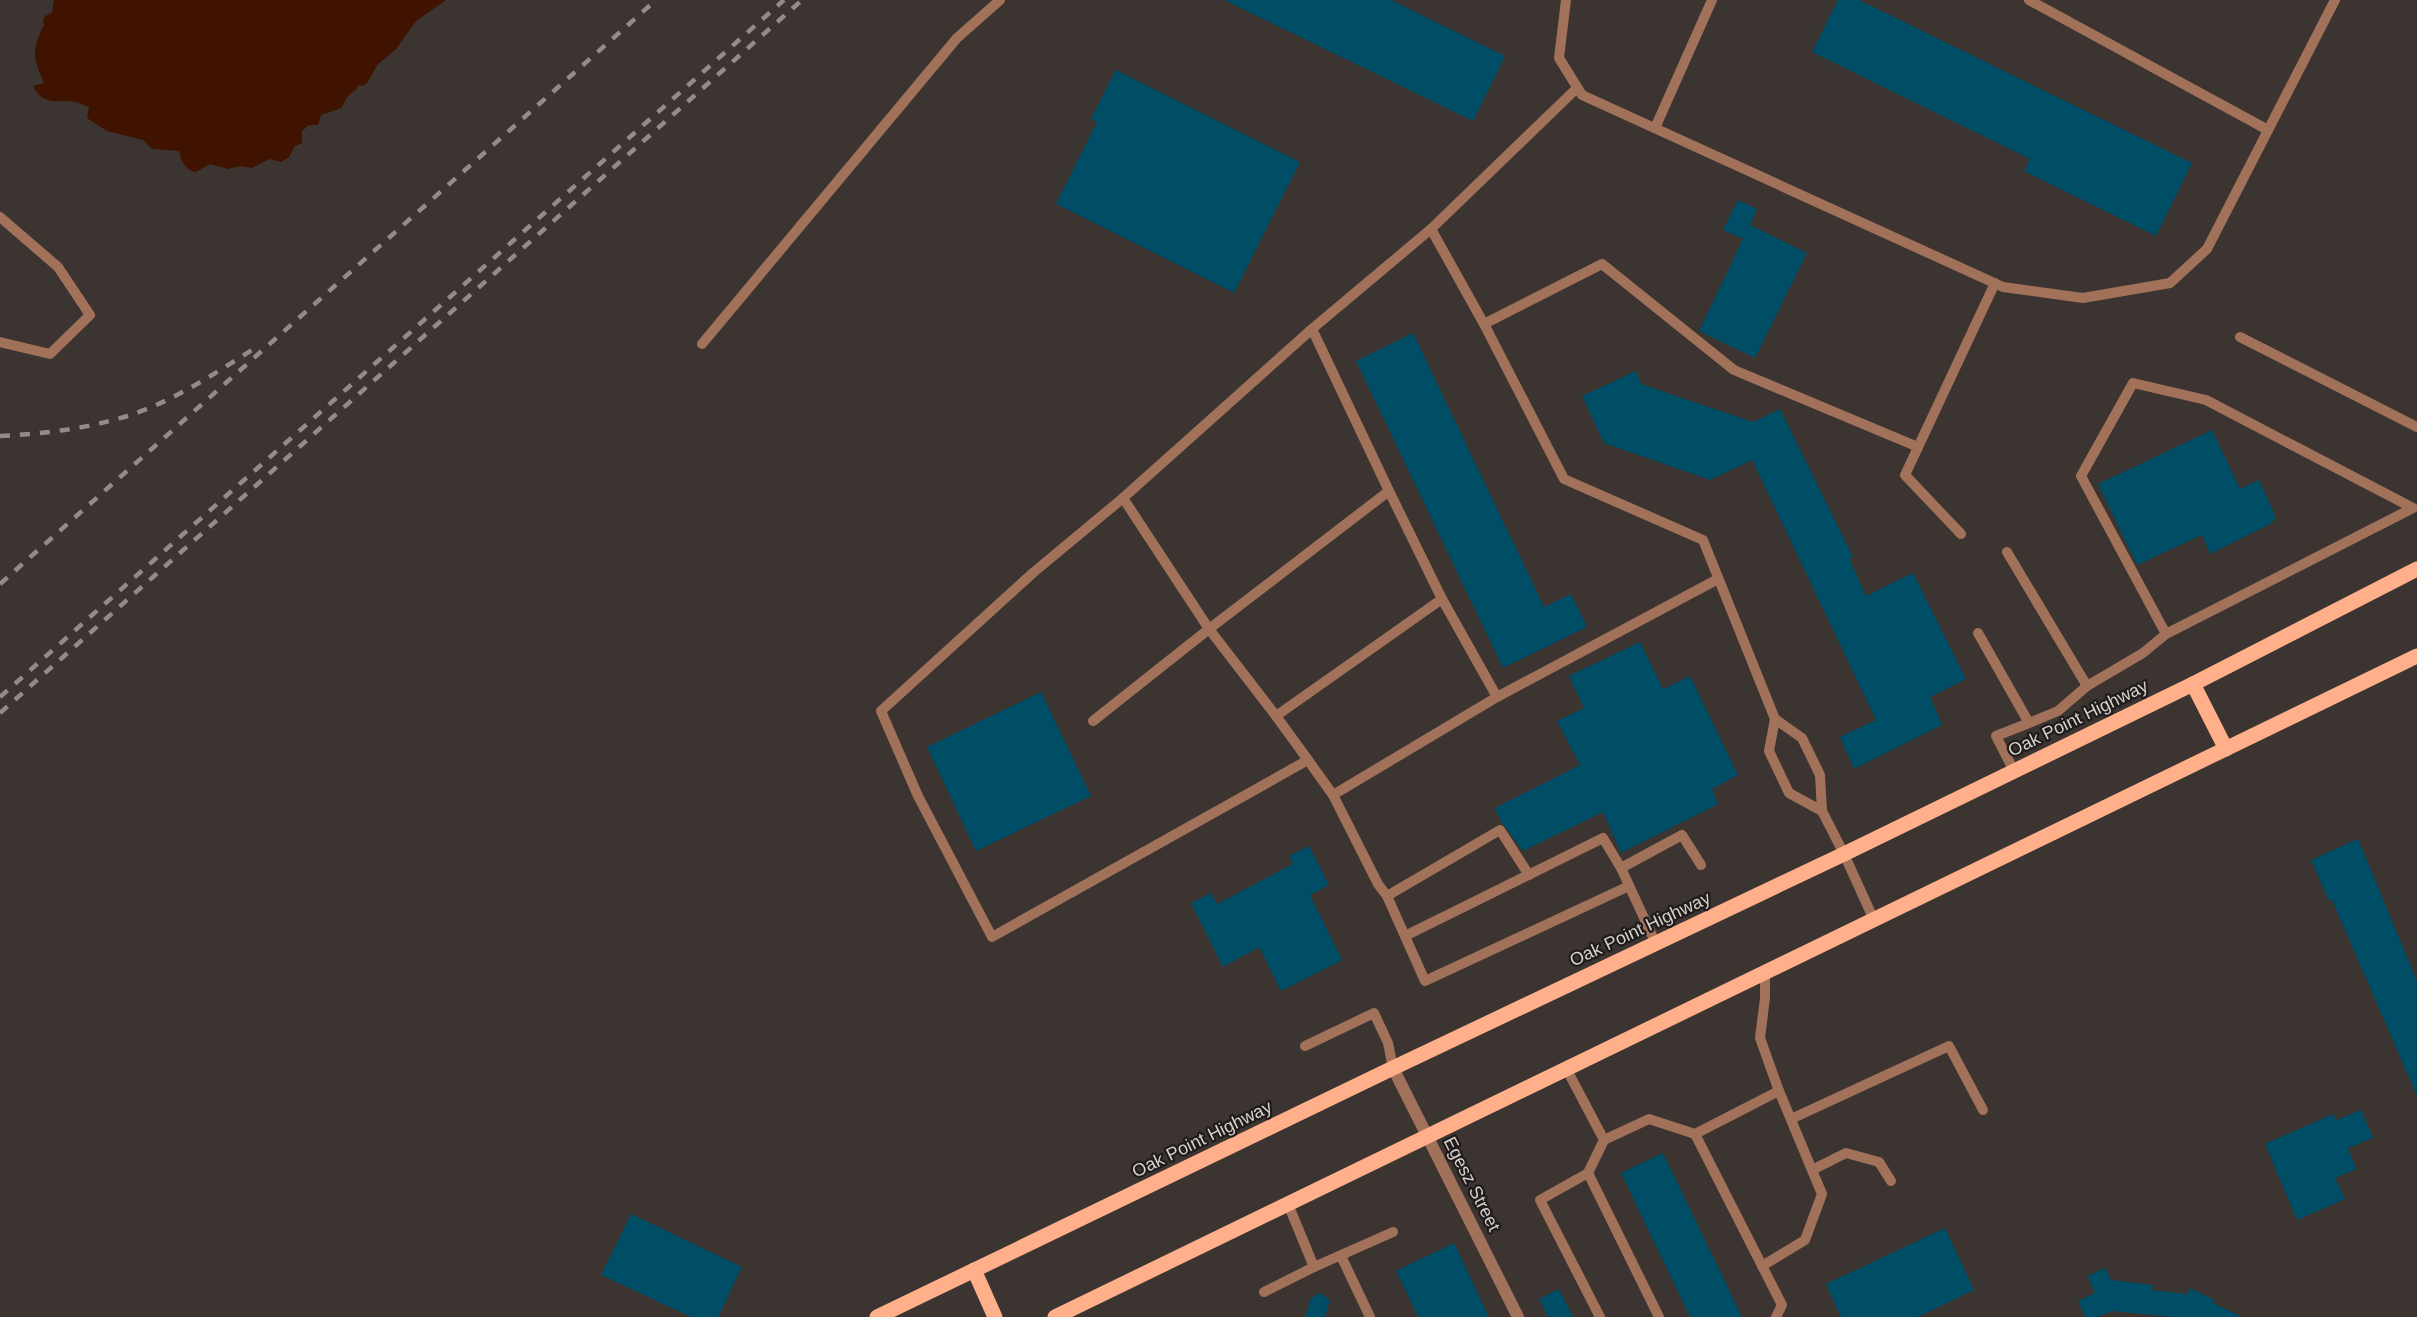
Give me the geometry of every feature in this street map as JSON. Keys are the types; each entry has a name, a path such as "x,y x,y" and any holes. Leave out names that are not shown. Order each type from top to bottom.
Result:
{"main road":[{"name":"Oak Point Highway","path":"877,1317 1844,854 2193,684 2417,569"},
{"path":"1055,1317 2417,656"},
{"path":"2193,684 2226,749"},
{"path":"974,1270 995,1317"}],"street":[{"name":"Egesz Street","path":"1393,1068 1457,1191 1518,1317"}],"lane":[{"path":"702,344 957,38 1000,0"},
{"path":"1567,0 1559,58 1582,95 2003,287 2083,298 2170,283 2206,249 2335,0"},
{"path":"1655,128 1712,0"},
{"path":"2029,0 2268,130"},
{"path":"1308,760 992,937 918,796 880,711 1034,572 1123,498 1312,330 1431,229 1577,88"},
{"path":"0,217 58,267 90,315 50,354 0,342"},
{"path":"1431,229 1484,324 1564,479 1702,540 1775,719 1802,738 1820,775 1821,811 1844,854 1874,920"},
{"path":"1484,324 1602,264 1734,370 1918,447"},
{"path":"1961,534 1905,475 1995,283"},
{"path":"1312,330 1442,599 1497,697"},
{"path":"2240,337 2417,428"},
{"path":"2166,634 2081,476 2133,383 2205,400 2416,508"},
{"path":"1094,721 1209,629 1389,491"},
{"path":"1123,498 1209,629 1333,795 1378,884 1387,896 1425,981 1629,886"},
{"path":"2014,771 1996,736 2058,711 2087,686 2143,653 2166,634 2416,508"},
{"path":"2007,552 2087,686"},
{"path":"1333,795 1497,697 1718,579"},
{"path":"1276,716 1442,599"},
{"path":"1978,633 2029,723"},
{"path":"1775,719 1769,751 1789,793 1821,811"},
{"path":"1387,896 1500,830 1529,875"},
{"path":"1621,868 1682,835 1701,865"},
{"path":"1405,936 1603,838 1621,868 1656,944"},
{"path":"1762,1266 1805,1240 1822,1194 1779,1091 1760,1038 1765,973"},
{"path":"1305,1046 1374,1013 1388,1043 1393,1068"},
{"path":"1791,1119 1949,1046 1983,1110"},
{"path":"1566,1068 1604,1140"},
{"path":"1695,1134 1779,1091"},
{"path":"1600,1317 1540,1200 1588,1173 1604,1140 1649,1119 1695,1134 1782,1305 1776,1317"},
{"path":"1812,1170 1846,1153 1879,1162 1891,1181"},
{"path":"1588,1173 1659,1317"},
{"path":"1288,1204 1314,1267"},
{"path":"1264,1292 1393,1232"},
{"path":"1341,1256 1370,1317"}],"shaded area":[{"path":"54,0 446,0 416,21 396,49 378,64 367,83 362,86 357,85 357,89 348,96 341,108 321,115 318,125 309,125 302,131 302,143 295,146 289,157 281,162 269,159 252,168 240,166 228,169 210,164 196,172 186,167 179,151 152,149 143,140 107,131 87,118 89,107 75,102 46,100 37,93 33,86 44,83 36,60 35,48 45,16 52,13"}],"building":[{"path":"1224,0 1391,0 1505,56 1473,121"},
{"path":"1838,0 1859,0 2192,163 2156,236 2024,171 2030,159 1812,52"},
{"path":"1116,70 1300,162 1234,293 1056,204 1097,122 1091,119"},
{"path":"1738,200 1757,209 1750,225 1807,253 1755,358 1699,331 1743,239 1723,230"},
{"path":"1413,333 1544,607 1571,594 1587,627 1503,668 1356,361"},
{"path":"1636,371 1641,384 1753,422 1780,409 1853,557 1849,558 1866,596 1913,573 1966,679 1930,697 1942,725 1854,769 1840,737 1876,720 1752,460 1710,480 1604,443 1582,396"},
{"path":"2212,430 2240,489 2259,480 2276,518 2270,524 2210,554 2202,535 2137,565 2098,484"},
{"path":"1640,642 1663,689 1690,676 1738,775 1712,789 1718,804 1621,853 1603,812 1523,851 1502,823 1495,808 1580,765 1557,721 1584,708 1569,676"},
{"path":"1041,692 1091,796 976,851 927,747"},
{"path":"2358,839 2417,981 2417,1096 2332,900 2329,901 2311,860"},
{"path":"1309,846 1329,885 1310,895 1342,960 1281,991 1259,947 1223,967 1191,903 1211,893 1217,904 1293,864 1289,856"},
{"path":"2361,1110 2373,1138 2348,1148 2356,1169 2335,1178 2345,1199 2297,1220 2265,1144 2333,1114 2336,1120"},
{"path":"1663,1153 1742,1317 1690,1317 1621,1173"},
{"path":"631,1214 742,1267 718,1317 691,1317 601,1275"},
{"path":"1945,1228 1974,1290 1918,1317 1841,1317 1826,1284"},
{"path":"1454,1243 1489,1317 1418,1317 1396,1271"},
{"path":"2105,1268 2111,1280 2153,1285 2152,1290 2187,1294 2190,1288 2214,1300 2213,1303 2242,1317 2171,1317 2112,1311 2098,1317 2085,1317 2078,1301 2095,1293 2087,1276"},
{"path":"1559,1289 1573,1317 1548,1317 1539,1299"},
{"path":"1321,1293 1330,1300 1325,1317 1305,1317 1311,1298"}],"railway":[{"path":"0,584 656,0"},
{"path":"0,697 784,0"},
{"path":"0,713 802,0"},
{"path":"0,436 78,428 124,417 159,404 192,387 255,348"}]}
